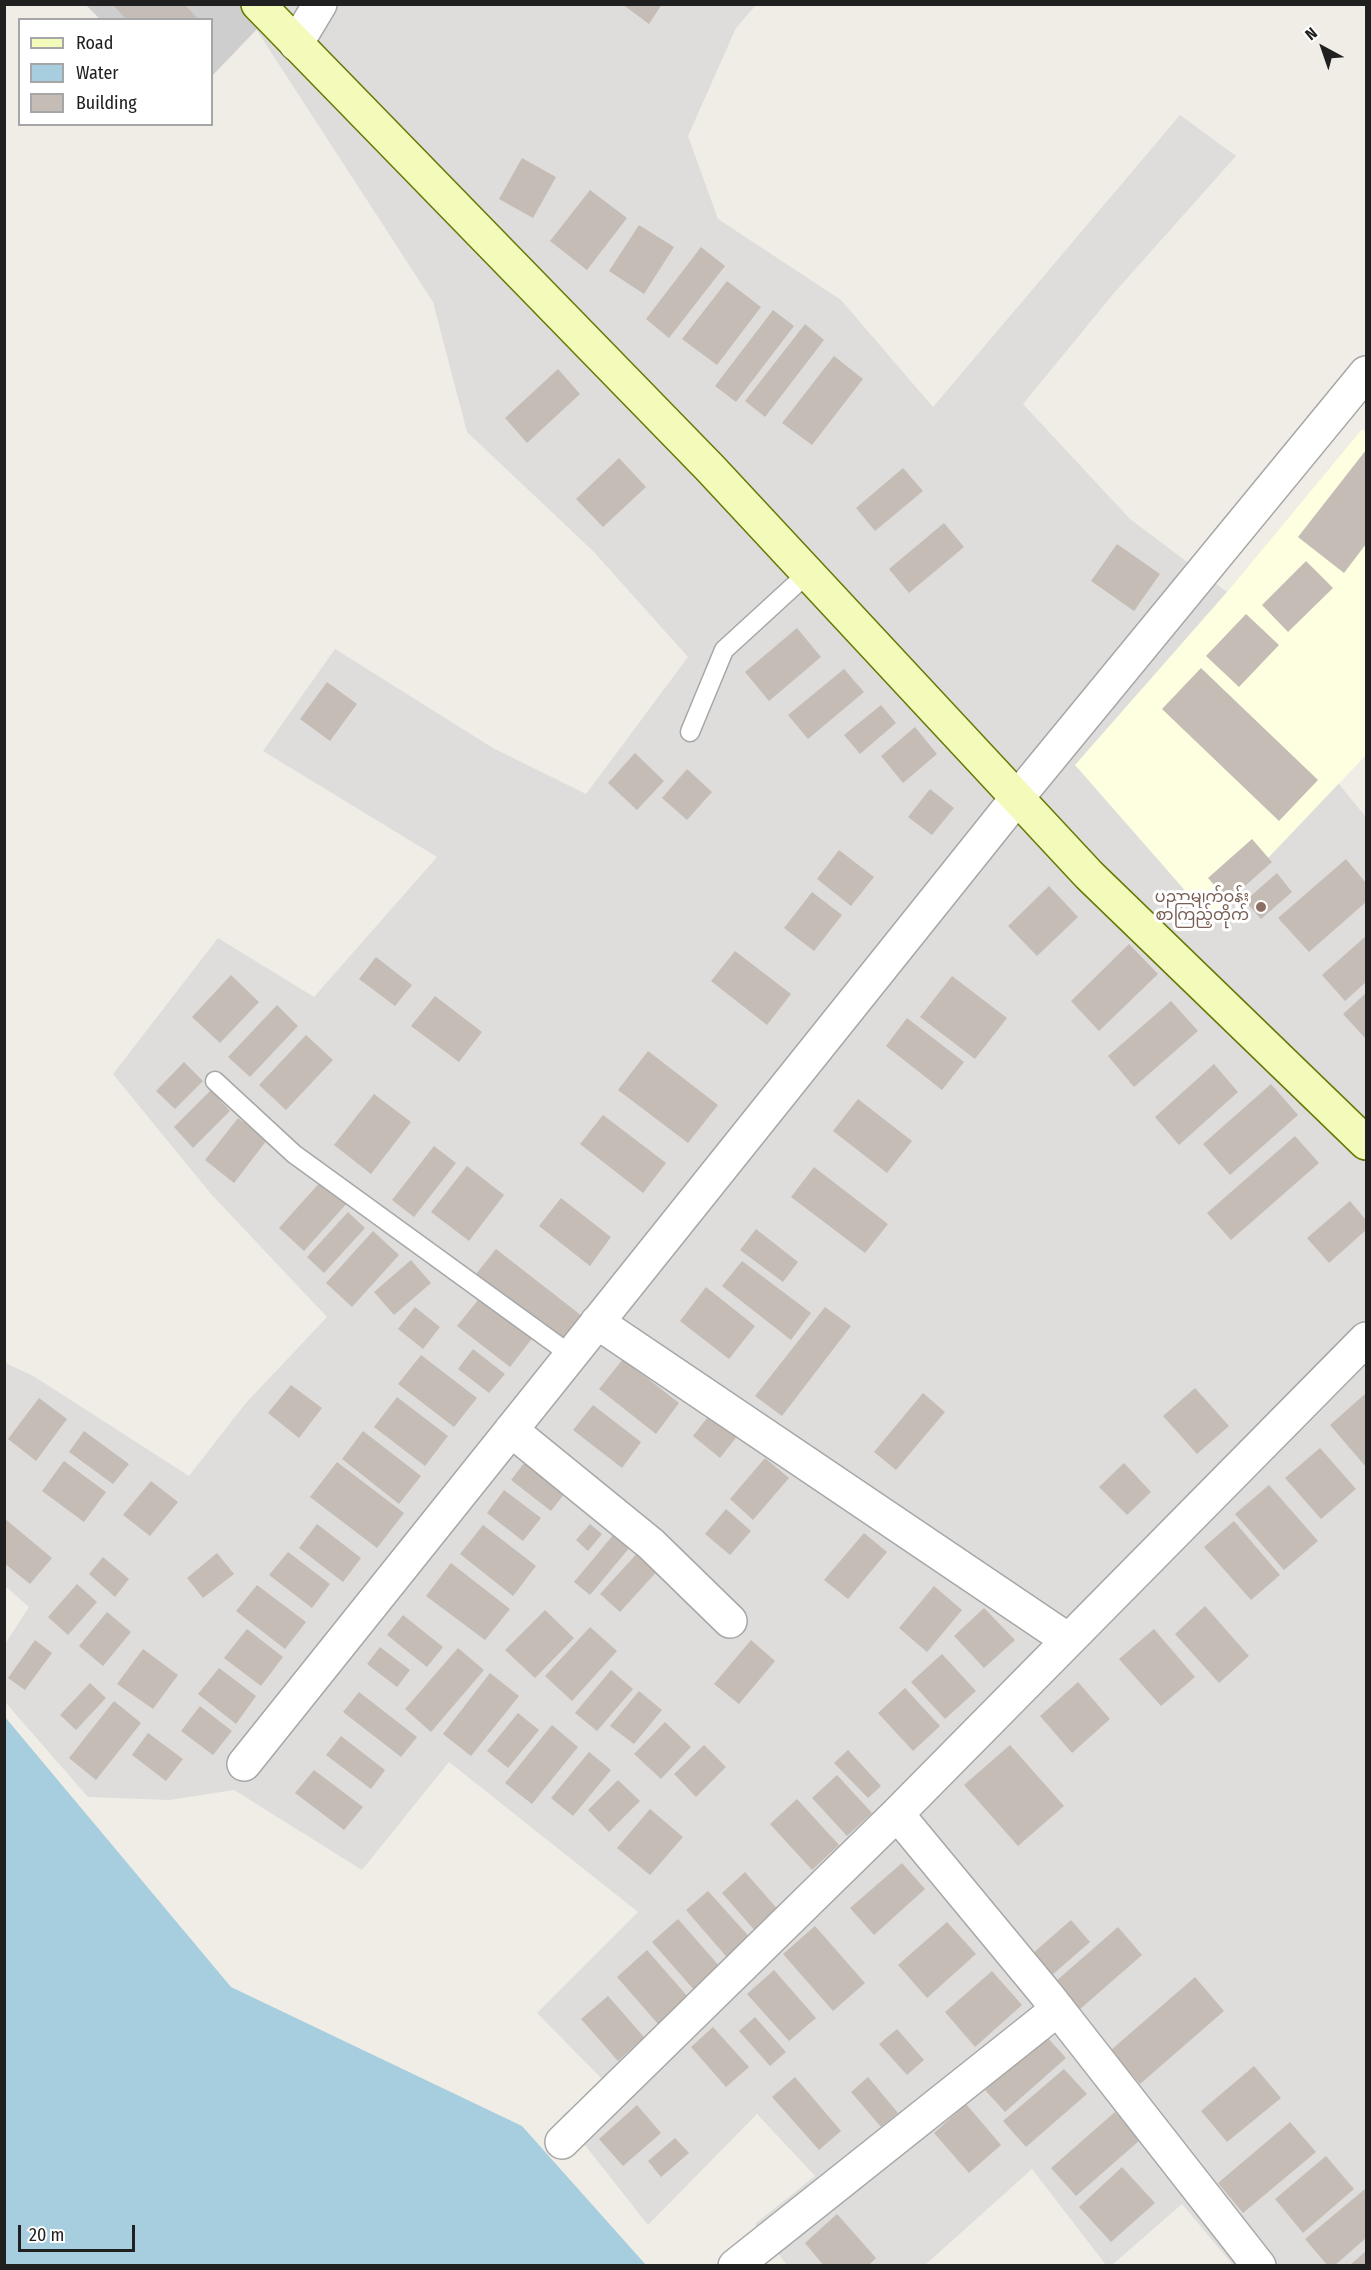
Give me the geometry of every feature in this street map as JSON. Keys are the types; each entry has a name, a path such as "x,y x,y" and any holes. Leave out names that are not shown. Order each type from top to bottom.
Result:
{"street":[{"path":"258,4 710,468 1089,875 1366,1143"},
{"path":"296,44 320,4"},
{"path":"243,1764 1017,798 1366,373"},
{"path":"597,1322 1068,1640"},
{"path":"562,2142 897,1814 1366,1339"},
{"path":"511,1430 651,1544 730,1621"},
{"path":"897,1814 1058,2009 1259,2265"},
{"path":"735,2265 1058,2009"}],"lane":[{"path":"690,732 724,650 808,573"},
{"path":"214,1081 294,1154 571,1355"}],"shaded area":[{"path":"86,5 280,5 213,75 213,18 99,18"},
{"path":"280,5 756,5 736,28 688,136 718,219 841,300 933,407 1180,115 1236,156 1114,293 1023,404 1130,519 1227,592 1362,429 1366,432 1366,755 1338,783 1366,817 1366,2265 1233,2265 1182,2204 1112,2265 1106,2265 1032,2169 925,2265 787,2265 755,2224 815,2176 757,2114 648,2225 562,2116 604,2081 537,2013 638,1912 449,1762 362,1870 234,1790 169,1800 88,1797 5,1702 5,1644 29,1607 5,1586 4,1362 35,1377 189,1476 245,1404 327,1317 211,1194 113,1074 218,938 314,997 437,857 263,751 335,649 493,748 586,794 688,657 593,551 467,432 433,302 256,29"},
{"path":"1362,429 1366,432 1366,755 1210,919 1075,765 1227,592"}],"water":[{"path":"5,1717 231,1987 522,2126 646,2265 5,2265"}],"building":[{"path":"112,4 184,4 197,18 125,18"},
{"path":"622,4 662,4 649,24"},
{"path":"522,158 556,177 533,218 499,199"},
{"path":"590,190 627,218 587,270 550,241"},
{"path":"639,225 674,247 644,294 609,271"},
{"path":"701,247 725,266 669,338 646,319"},
{"path":"727,281 761,307 717,365 682,339"},
{"path":"773,310 794,326 736,402 715,386"},
{"path":"805,324 824,340 765,417 745,401"},
{"path":"834,356 863,379 812,445 782,423"},
{"path":"558,369 580,394 527,443 505,418"},
{"path":"1366,450 1366,544 1344,573 1298,537"},
{"path":"619,458 646,487 603,527 576,499"},
{"path":"903,468 923,491 875,531 856,508"},
{"path":"944,523 964,547 909,593 889,569"},
{"path":"1117,544 1160,574 1134,611 1091,581"},
{"path":"1306,561 1333,588 1288,632 1262,605"},
{"path":"1246,614 1279,645 1239,687 1206,656"},
{"path":"797,628 821,657 769,701 745,672"},
{"path":"1201,668 1318,780 1279,821 1162,709"},
{"path":"844,669 864,692 808,739 788,715"},
{"path":"327,682 357,704 330,741 300,719"},
{"path":"881,705 896,723 860,754 844,735"},
{"path":"915,727 937,754 903,783 881,756"},
{"path":"635,753 664,781 637,810 608,783"},
{"path":"687,769 712,792 687,820 662,798"},
{"path":"930,789 954,808 932,835 908,817"},
{"path":"1252,839 1272,862 1228,901 1208,878"},
{"path":"839,850 874,877 851,906 817,879"},
{"path":"1346,859 1366,883 1366,902 1309,952 1278,918"},
{"path":"1277,873 1292,892 1261,919 1245,901"},
{"path":"1049,886 1078,917 1037,956 1008,926"},
{"path":"812,892 842,915 814,951 784,928"},
{"path":"1366,936 1366,982 1345,1001 1322,975"},
{"path":"1129,944 1158,974 1099,1031 1071,1001"},
{"path":"735,951 791,994 767,1025 711,981"},
{"path":"376,957 412,985 395,1006 359,979"},
{"path":"231,975 259,1002 220,1043 192,1017"},
{"path":"952,976 1007,1018 975,1059 920,1017"},
{"path":"1366,993 1366,1036 1365,1038 1343,1014"},
{"path":"435,996 482,1032 459,1062 411,1026"},
{"path":"1171,1001 1198,1031 1134,1087 1108,1056"},
{"path":"277,1005 298,1026 250,1077 228,1057"},
{"path":"907,1018 964,1062 942,1090 886,1046"},
{"path":"306,1035 333,1060 286,1110 259,1085"},
{"path":"648,1051 718,1105 688,1143 618,1090"},
{"path":"184,1062 203,1081 175,1109 156,1091"},
{"path":"1214,1064 1238,1092 1179,1145 1155,1117"},
{"path":"1271,1084 1298,1115 1230,1175 1203,1144"},
{"path":"211,1090 230,1111 193,1148 174,1127"},
{"path":"374,1094 411,1122 371,1174 334,1145"},
{"path":"858,1099 912,1141 887,1173 833,1131"},
{"path":"603,1115 666,1163 643,1193 580,1144"},
{"path":"238,1118 267,1140 234,1183 205,1160"},
{"path":"1295,1136 1319,1163 1231,1240 1207,1213"},
{"path":"434,1146 456,1163 414,1217 392,1200"},
{"path":"467,1166 504,1195 469,1241 431,1212"},
{"path":"814,1167 888,1224 865,1253 791,1197"},
{"path":"322,1180 348,1202 304,1251 279,1228"},
{"path":"561,1198 611,1237 590,1266 539,1226"},
{"path":"1350,1201 1366,1220 1366,1230 1329,1263 1307,1238"},
{"path":"348,1212 365,1228 324,1273 307,1257"},
{"path":"756,1229 798,1262 783,1282 740,1250"},
{"path":"373,1231 399,1255 352,1307 326,1283"},
{"path":"496,1249 582,1316 563,1342 476,1274"},
{"path":"411,1260 431,1283 394,1315 374,1292"},
{"path":"742,1261 811,1313 791,1340 722,1286"},
{"path":"706,1287 755,1326 729,1359 680,1321"},
{"path":"482,1295 534,1336 510,1367 457,1326"},
{"path":"415,1307 440,1327 423,1349 398,1329"},
{"path":"825,1307 851,1326 782,1416 755,1396"},
{"path":"473,1349 505,1374 489,1393 458,1369"},
{"path":"421,1355 477,1398 454,1427 398,1384"},
{"path":"623,1359 679,1403 656,1434 599,1389"},
{"path":"291,1385 322,1408 299,1438 268,1413"},
{"path":"1195,1388 1229,1426 1197,1454 1163,1416"},
{"path":"923,1393 945,1412 896,1470 874,1452"},
{"path":"1366,1393 1366,1467 1330,1425"},
{"path":"397,1397 448,1436 425,1466 374,1427"},
{"path":"39,1398 67,1419 36,1461 8,1439"},
{"path":"593,1405 641,1442 622,1468 573,1430"},
{"path":"714,1409 742,1430 720,1458 693,1436"},
{"path":"84,1431 129,1464 113,1484 69,1452"},
{"path":"363,1431 421,1476 399,1504 342,1459"},
{"path":"1320,1448 1356,1489 1321,1519 1285,1478"},
{"path":"531,1454 571,1485 551,1511 511,1480"},
{"path":"765,1458 789,1478 753,1520 730,1499"},
{"path":"64,1461 106,1492 84,1522 42,1491"},
{"path":"337,1462 404,1513 377,1548 310,1497"},
{"path":"1124,1463 1151,1492 1127,1515 1099,1487"},
{"path":"151,1481 178,1502 150,1536 123,1515"},
{"path":"1269,1485 1318,1541 1284,1570 1235,1514"},
{"path":"504,1490 541,1518 523,1541 487,1513"},
{"path":"726,1509 751,1531 730,1555 705,1534"},
{"path":"4,1518 52,1558 30,1584 4,1563"},
{"path":"1234,1521 1280,1575 1251,1600 1204,1547"},
{"path":"317,1524 361,1558 343,1582 299,1548"},
{"path":"590,1524 602,1534 588,1551 576,1540"},
{"path":"483,1525 536,1566 513,1596 460,1554"},
{"path":"619,1528 635,1541 590,1595 574,1582"},
{"path":"864,1533 887,1552 848,1599 824,1580"},
{"path":"641,1549 661,1567 620,1612 600,1594"},
{"path":"288,1552 330,1584 312,1608 269,1575"},
{"path":"217,1553 234,1574 203,1598 187,1578"},
{"path":"103,1557 129,1579 115,1597 89,1574"},
{"path":"451,1563 510,1609 485,1640 426,1596"},
{"path":"77,1584 97,1602 68,1635 48,1617"},
{"path":"257,1585 306,1622 285,1649 236,1611"},
{"path":"934,1586 962,1610 927,1652 899,1628"},
{"path":"1205,1606 1249,1656 1219,1683 1175,1634"},
{"path":"984,1608 1015,1640 984,1668 954,1636"},
{"path":"545,1610 574,1638 535,1678 505,1650"},
{"path":"107,1612 131,1632 103,1666 79,1646"},
{"path":"403,1615 443,1647 427,1667 387,1635"},
{"path":"590,1627 617,1651 572,1701 545,1676"},
{"path":"247,1629 283,1657 261,1686 224,1658"},
{"path":"1154,1629 1195,1677 1161,1706 1119,1659"},
{"path":"35,1640 52,1653 25,1690 8,1678"},
{"path":"751,1640 775,1661 739,1704 714,1684"},
{"path":"380,1647 410,1670 397,1687 367,1664"},
{"path":"458,1648 484,1670 431,1732 405,1709"},
{"path":"143,1649 178,1675 153,1709 117,1684"},
{"path":"942,1654 976,1691 945,1719 911,1682"},
{"path":"219,1668 256,1696 236,1724 198,1694"},
{"path":"611,1670 633,1689 597,1731 575,1713"},
{"path":"490,1673 519,1696 471,1756 443,1734"},
{"path":"1078,1682 1110,1719 1072,1753 1040,1716"},
{"path":"90,1683 106,1698 76,1730 60,1715"},
{"path":"905,1688 940,1726 913,1751 878,1713"},
{"path":"639,1691 662,1710 634,1744 610,1726"},
{"path":"359,1692 417,1737 401,1757 343,1712"},
{"path":"114,1701 141,1723 96,1780 69,1758"},
{"path":"200,1706 232,1731 213,1755 181,1731"},
{"path":"518,1713 539,1730 508,1768 487,1751"},
{"path":"665,1722 691,1747 661,1779 634,1754"},
{"path":"552,1725 578,1747 532,1804 505,1783"},
{"path":"148,1733 183,1759 166,1781 132,1755"},
{"path":"341,1736 385,1770 371,1789 326,1755"},
{"path":"704,1745 726,1767 696,1797 674,1774"},
{"path":"1010,1745 1064,1806 1018,1846 964,1785"},
{"path":"848,1750 881,1786 868,1798 834,1763"},
{"path":"589,1752 611,1770 573,1816 551,1798"},
{"path":"314,1770 363,1807 344,1830 295,1793"},
{"path":"837,1775 872,1813 847,1836 812,1798"},
{"path":"618,1780 640,1801 609,1832 588,1810"},
{"path":"797,1799 839,1845 812,1870 770,1824"},
{"path":"650,1809 683,1837 650,1875 617,1848"},
{"path":"902,1863 925,1889 874,1935 850,1908"},
{"path":"745,1872 780,1912 757,1933 722,1893"},
{"path":"708,1891 754,1942 731,1962 686,1910"},
{"path":"678,1919 721,1968 695,1991 652,1942"},
{"path":"1071,1920 1090,1942 1051,1976 1032,1954"},
{"path":"947,1922 976,1954 927,1998 898,1965"},
{"path":"815,1926 865,1983 833,2011 783,1954"},
{"path":"1118,1927 1142,1955 1079,2010 1055,1982"},
{"path":"647,1950 688,1997 658,2024 617,1977"},
{"path":"774,1970 816,2018 789,2041 747,1994"},
{"path":"992,1971 1022,2005 975,2047 945,2012"},
{"path":"1195,1977 1224,2011 1140,2084 1111,2050"},
{"path":"608,1996 644,2037 618,2061 581,2019"},
{"path":"755,2017 786,2052 770,2066 739,2031"},
{"path":"713,2027 749,2067 726,2087 691,2047"},
{"path":"897,2029 924,2060 907,2075 879,2044"},
{"path":"1046,2036 1066,2058 1005,2112 985,2090"},
{"path":"1254,2066 1281,2098 1227,2142 1201,2111"},
{"path":"1064,2069 1087,2094 1026,2147 1003,2121"},
{"path":"795,2077 841,2131 819,2150 772,2097"},
{"path":"868,2077 898,2113 881,2127 851,2092"},
{"path":"966,2104 1001,2145 969,2173 934,2133"},
{"path":"637,2105 661,2133 623,2166 599,2139"},
{"path":"1115,2112 1140,2140 1076,2196 1051,2168"},
{"path":"1290,2122 1316,2152 1243,2213 1218,2183"},
{"path":"675,2138 689,2153 661,2177 648,2161"},
{"path":"1326,2156 1354,2189 1303,2233 1275,2199"},
{"path":"1122,2167 1155,2203 1111,2242 1079,2207"},
{"path":"1365,2189 1366,2238 1334,2266 1328,2266 1305,2239"},
{"path":"837,2214 876,2258 868,2266 824,2266 805,2243"},
{"path":"1366,2251 1366,2266 1349,2266"}],"place":[{"name":"ပညာမျက်ဝန်း စာကြည့်တိုက်","path":"1261,907"}]}
